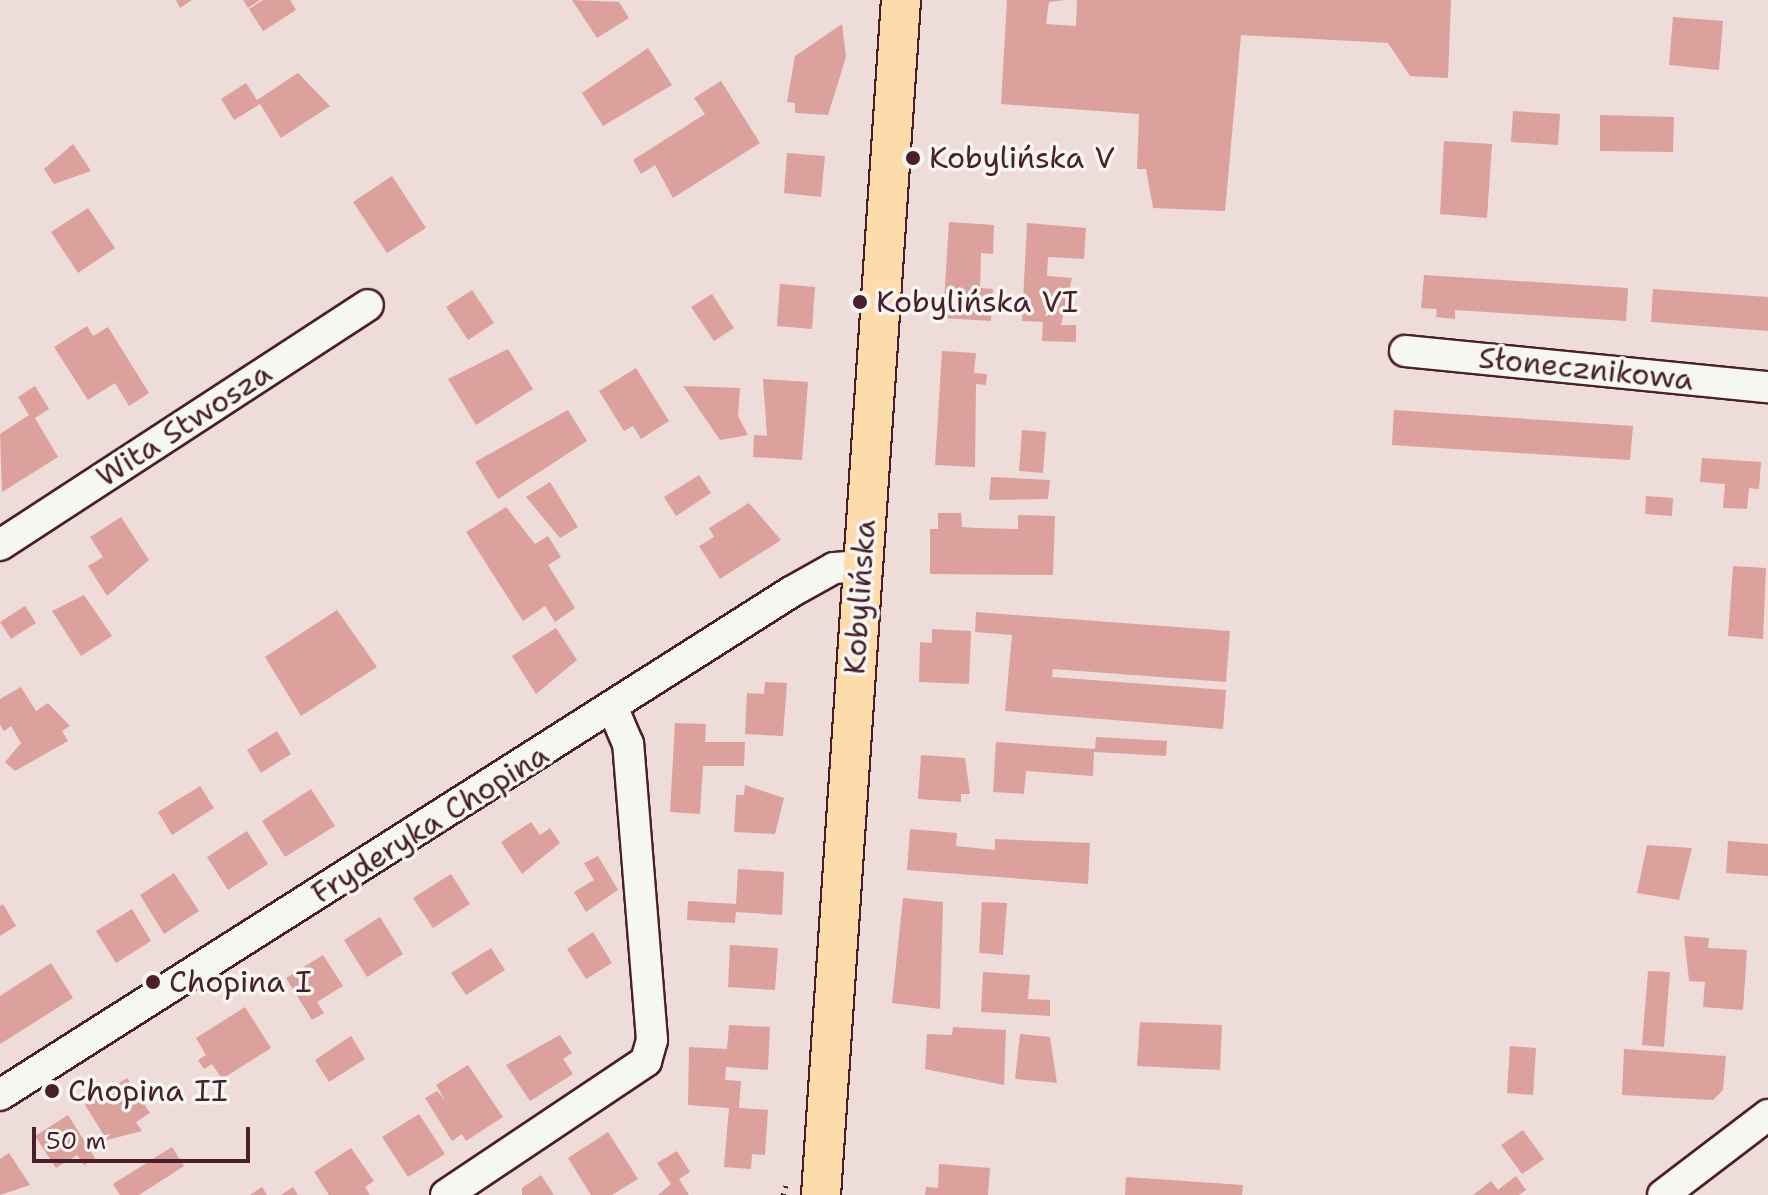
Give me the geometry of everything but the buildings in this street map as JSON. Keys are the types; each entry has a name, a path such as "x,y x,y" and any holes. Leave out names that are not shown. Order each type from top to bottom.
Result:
{"main road":[{"name":"Kobylińska","path":"821,1195 901,0"}],"street":[{"name":"Wita Stwosza","path":"0,545 368,305"},
{"name":"Słonecznikowa","path":"1405,351 1768,387"},
{"name":"Fryderyka Chopina","path":"0,1095 821,574 863,566"},
{"path":"446,1195 646,1061 652,1040 628,744 613,708"},
{"path":"1663,1195 1768,1115"}],"place":[{"name":"Kobylińska V","path":"913,158"},
{"name":"Kobylińska VI","path":"860,302"},
{"name":"Chopina I","path":"153,982"},
{"name":"Chopina II","path":"52,1091"}]}
